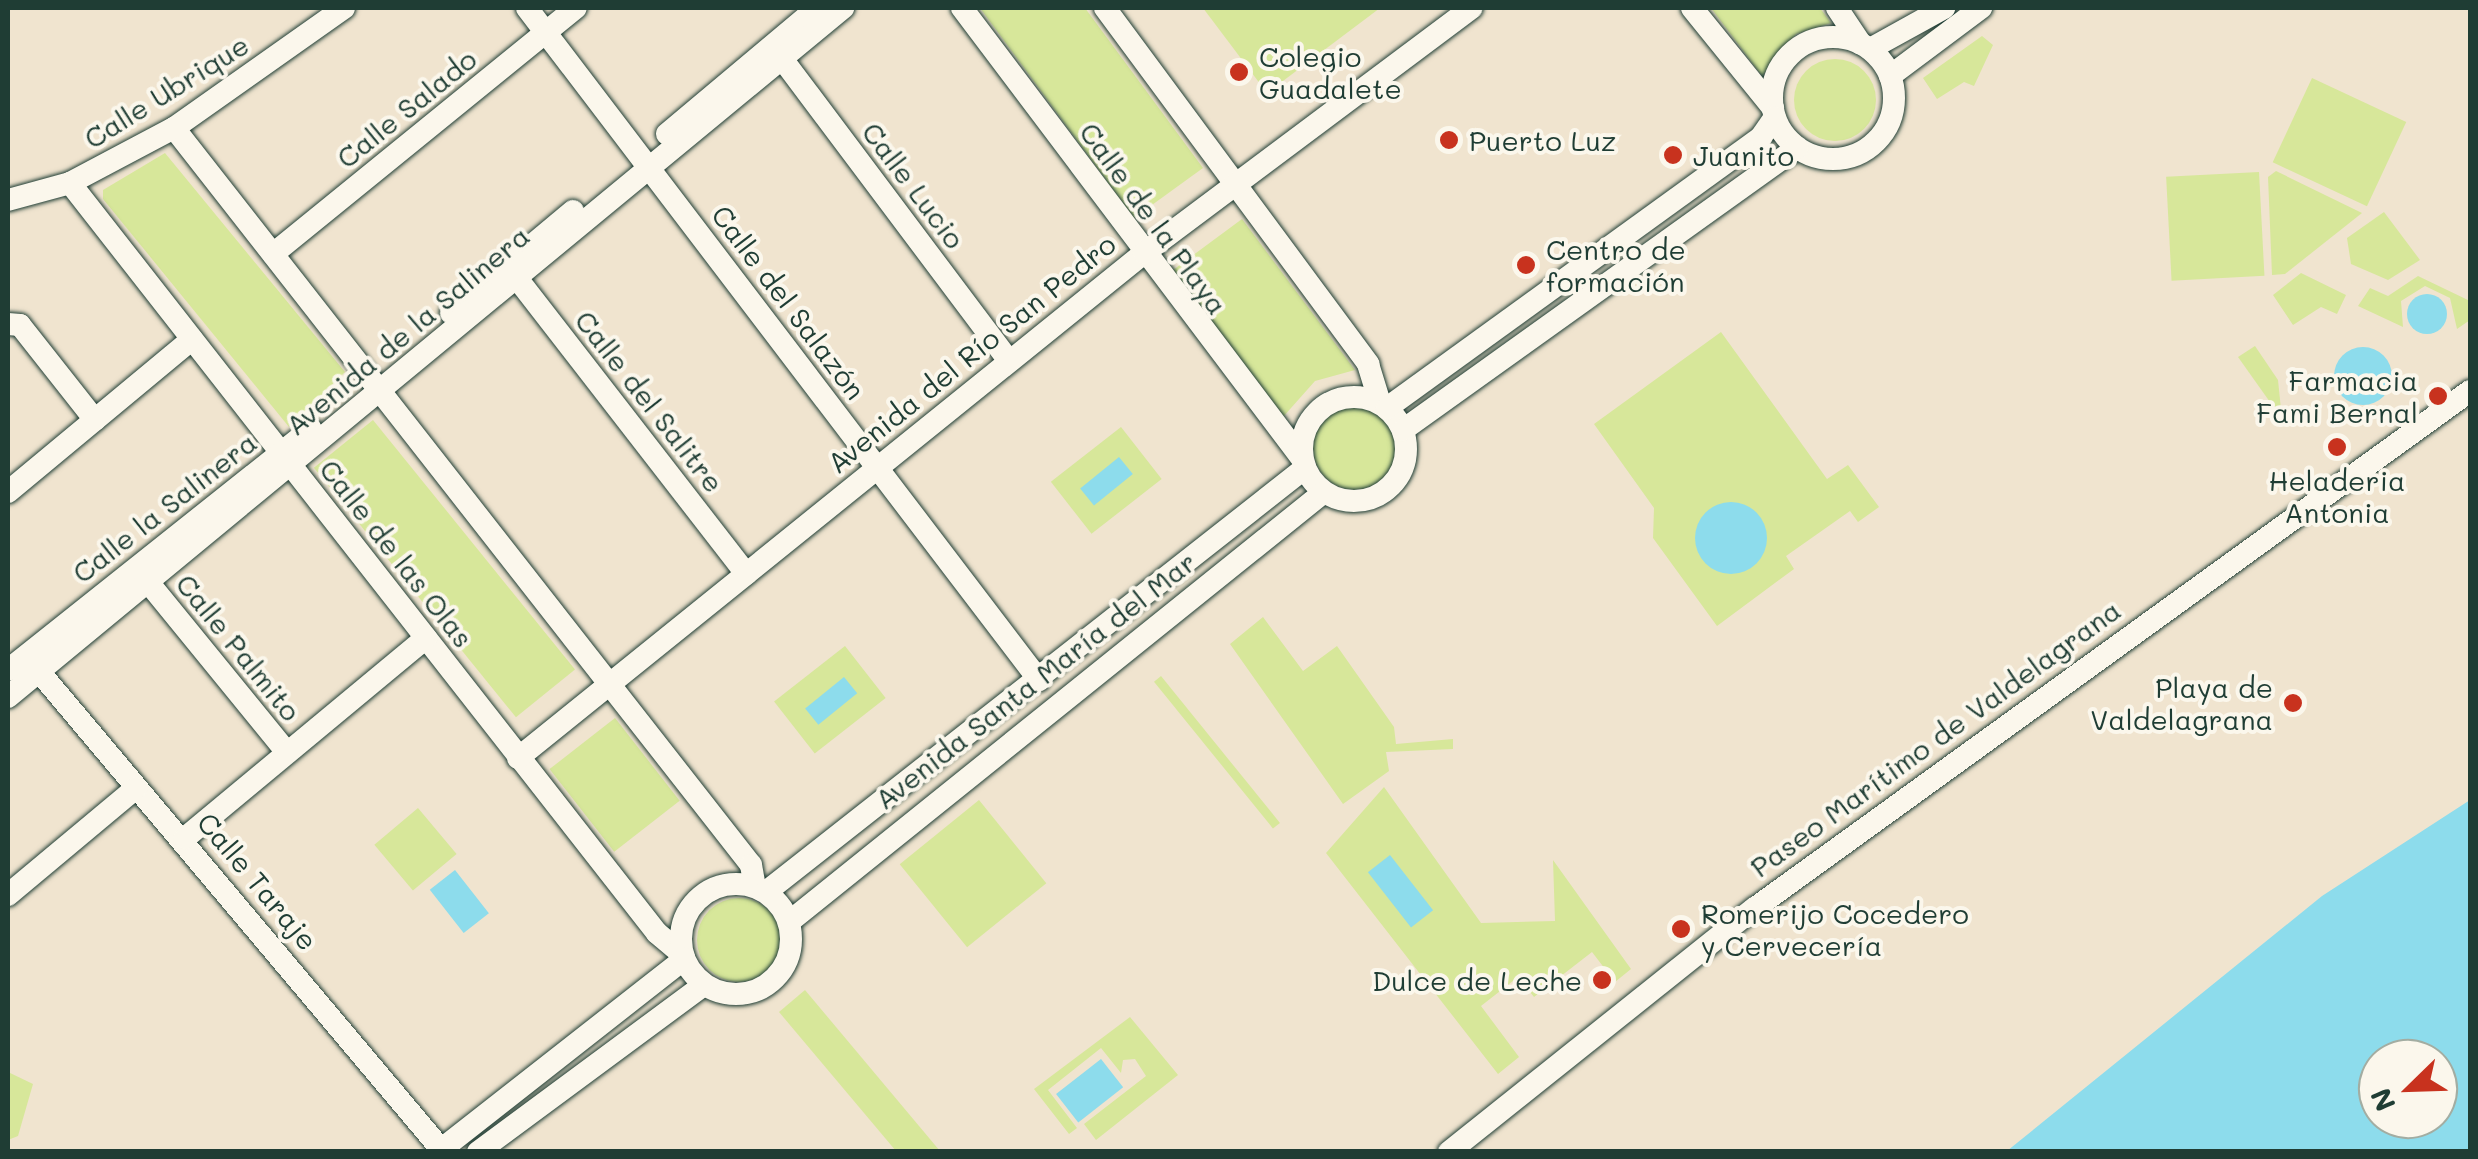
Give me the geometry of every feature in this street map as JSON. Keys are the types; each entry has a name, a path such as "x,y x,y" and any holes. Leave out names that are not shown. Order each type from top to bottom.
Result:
{"street":[{"name":"Calle Ubrique","path":"8,200 70,183 174,128 344,8"},
{"name":"Calle del Salazón","path":"527,8 1039,680"},
{"name":"Calle Salado","path":"274,254 576,8"},
{"path":"777,52 817,8"},
{"name":"Avenida de la Salinera","path":"377,385 777,52 843,8"},
{"name":"Calle de la Playa","path":"962,8 1304,464"},
{"path":"1105,8 1368,364 1384,406 1403,430 1404,466 1387,490 1361,501 1324,492 1304,464 1304,430 1323,406 1351,396 1384,406"},
{"name":"Avenida del Río San Pedro","path":"518,758 1144,253 1471,8"},
{"path":"1692,8 1774,112 1797,148 1837,160 1875,144 1894,107 1890,76 1838,8"},
{"path":"1384,406 1762,137 1774,112 1778,70 1806,43 1865,46 1944,8"},
{"path":"1890,76 1981,8"},
{"name":"Calle Lucio","path":"777,52 1010,362"},
{"path":"174,128 611,684 751,865 761,890 789,922 790,950 774,980 742,994 704,984 684,957 684,920 705,892 761,890"},
{"path":"1403,430 1797,148"},
{"name":"Calle de las Olas","path":"70,183 518,758 684,957"},
{"name":"Calle del Salitre","path":"512,272 746,574"},
{"path":"8,324 20,324 95,420"},
{"path":"8,492 192,339"},
{"name":"Calle la Salinera","path":"24,665 377,385"},
{"name":"Paseo Marítimo de Valdelagrana","path":"1449,1152 1771,896 2470,391"},
{"name":"Paseo Marítimo de Valdelagrana","path":"1467,1152 1762,918 2470,406"},
{"name":"Avenida de la Salinera","path":"8,696 24,665 148,582 286,459"},
{"name":"Avenida Santa María del Mar","path":"761,890 1039,680 1304,464"},
{"name":"Avenida Santa María del Mar","path":"789,922 1324,492"},
{"name":"Calle Palmito","path":"148,582 284,750"},
{"path":"186,838 284,750 426,638"},
{"name":"Calle Taraje","path":"24,665 186,838 440,1150"},
{"path":"8,896 136,788"},
{"path":"440,1150 684,957"},
{"path":"478,1152 704,984"}],"green space":[{"path":"980,8 1085,8 1203,168 1134,218"},
{"path":"1203,8 1380,8 1267,93"},
{"path":"1711,8 1820,8 1831,23 1796,34 1762,76"},
{"path":"1982,36 1993,45 1974,86 1964,82 1937,99 1923,78"},
{"path":"1835,59 1851,62 1864,71 1873,84 1873,116 1864,129 1851,138 1835,141 1819,138 1806,129 1797,116 1794,100 1797,84 1806,71 1819,62"},
{"path":"2312,78 2406,122 2367,206 2273,162"},
{"path":"165,153 345,372 289,427 103,199 103,190"},
{"path":"2276,171 2362,213 2285,274 2272,275 2268,177"},
{"path":"2259,172 2264,276 2172,281 2166,177"},
{"path":"2384,212 2420,260 2388,280 2351,264 2347,238"},
{"path":"1242,219 1355,370 1315,381 1283,417 1173,270"},
{"path":"2301,273 2346,295 2337,314 2321,307 2293,325 2273,295"},
{"path":"2418,276 2470,301 2470,320 2457,329 2450,298 2425,286 2401,301 2403,327 2358,306 2370,288 2388,296"},
{"path":"1721,332 1827,479 1848,465 1879,507 1858,522 1850,511 1786,556 1794,569 1717,626 1653,538 1654,508 1594,424"},
{"path":"2255,346 2278,380 2282,419 2238,357"},
{"path":"1355,406 1371,409 1385,418 1394,432 1394,464 1385,478 1371,487 1355,490 1339,487 1325,478 1316,464 1313,448 1316,432 1325,418 1339,409"},
{"path":"373,420 575,669 516,717 314,468"},
{"path":"1121,427 1162,479 1092,534 1051,482"},
{"path":"1263,617 1303,671 1337,646 1394,727 1396,744 1453,739 1453,749 1386,752 1389,771 1343,804 1230,644"},
{"path":"845,646 886,698 815,753 774,701"},
{"path":"1161,676 1280,823 1273,829 1154,682"},
{"path":"615,718 680,801 614,852 550,769"},
{"path":"1384,787 1481,923 1555,921 1553,860 1631,969 1615,982 1592,952 1534,997 1518,977 1481,1006 1519,1057 1498,1074 1326,853"},
{"path":"979,800 1046,883 967,947 900,864"},
{"path":"418,808 457,854 413,891 374,845"},
{"path":"739,898 755,901 769,910 778,924 778,956 769,970 755,979 739,982 723,979 709,970 700,956 697,940 700,924 709,910 723,901"},
{"path":"805,990 940,1151 896,1151 779,1012"},
{"path":"1130,1017 1178,1075 1096,1140 1084,1124 1146,1076 1135,1059 1123,1060 1121,1073 1101,1048 1048,1090 1077,1128 1069,1134 1034,1089"},
{"path":"8,1072 33,1084 18,1136 8,1140"}],"water":[{"path":"2427,294 2441,300 2447,314 2441,328 2427,334 2413,328 2407,314 2413,300"},
{"path":"2363,347 2383,356 2392,376 2383,396 2363,405 2343,396 2334,376 2343,356"},
{"path":"1119,457 1133,474 1094,506 1080,488"},
{"path":"1731,502 1756,513 1767,538 1756,563 1731,574 1706,563 1695,538 1706,513"},
{"path":"844,677 857,693 818,725 805,708"},
{"path":"2470,800 2470,1151 2007,1151 2322,896"},
{"path":"1390,855 1433,910 1411,927 1368,872"},
{"path":"455,870 489,913 464,933 430,890"},
{"path":"1101,1059 1123,1087 1078,1122 1056,1094"}],"place":[{"name":"Colegio Guadalete","path":"1239,72"},
{"name":"Puerto Luz","path":"1449,140"},
{"name":"Juanito","path":"1673,155"},
{"name":"Centro de formación","path":"1526,265"},
{"name":"Farmacia Fami Bernal","path":"2438,396"},
{"name":"Heladeria Antonia","path":"2337,447"},
{"name":"Playa de Valdelagrana","path":"2293,703"},
{"name":"Romerijo Cocedero y Cervecería","path":"1681,929"},
{"name":"Dulce de Leche","path":"1602,980"}]}
